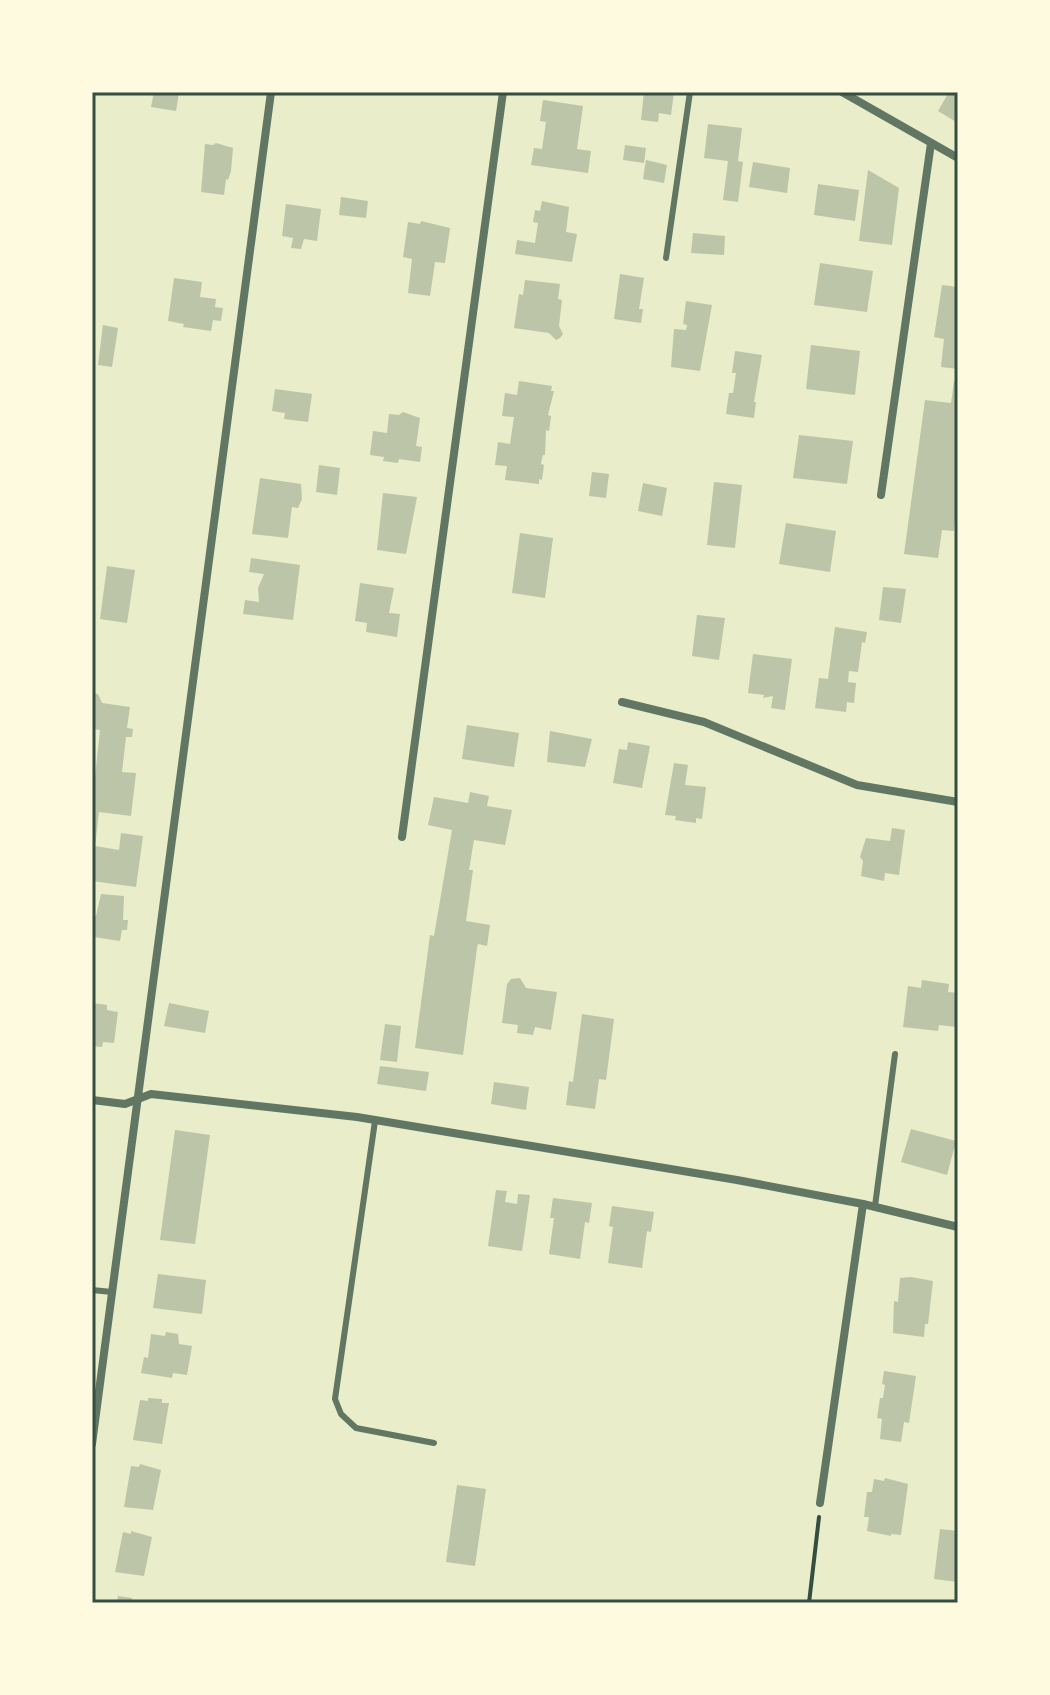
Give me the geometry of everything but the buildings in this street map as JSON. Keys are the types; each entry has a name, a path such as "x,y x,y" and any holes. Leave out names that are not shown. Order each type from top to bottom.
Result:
{"street":[{"path":"92,1444 271,92"},
{"path":"402,837 503,92"},
{"path":"842,92 958,158"},
{"path":"881,495 931,143"},
{"path":"622,702 704,722 857,785 958,802"},
{"path":"92,1100 125,1104 151,1094 375,1121 737,1180 875,1206 958,1227"},
{"path":"820,1503 863,1204"}],"lane":[{"path":"666,258 690,92"},
{"path":"875,1206 895,1054"},
{"path":"375,1121 335,1399 341,1414 356,1428 434,1443"},
{"path":"92,1290 112,1292"}],"path":[{"path":"809,1603 820,1503"}]}
